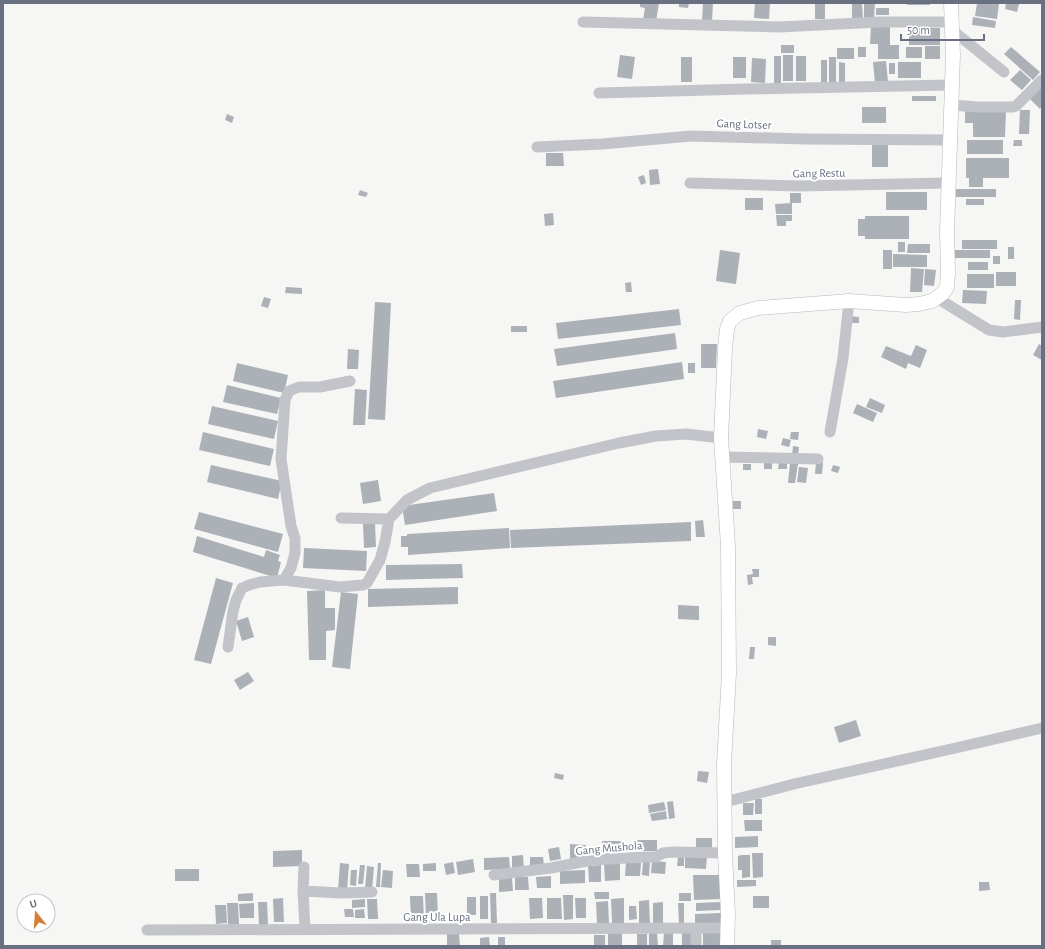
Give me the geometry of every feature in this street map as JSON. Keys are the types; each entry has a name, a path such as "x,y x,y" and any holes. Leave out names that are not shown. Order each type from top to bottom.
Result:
{"main road":[{"path":"727,946 724,764 728,673 728,546 721,438 727,329 730,321 740,313 758,308 849,301 912,304 924,303 937,298 943,293 947,287 948,183 952,105 951,3"}],"street":[{"path":"583,22 778,28 880,22 952,26 1004,72"},
{"path":"952,105 977,107 1016,106 1042,80"},
{"path":"599,94 745,89 952,85"},
{"name":"Gang Lotser","path":"537,147 602,144 691,136 805,139 950,140"},
{"name":"Gang Restu","path":"690,183 799,186 948,183"},
{"path":"937,298 989,330 1003,332 1042,327"},
{"path":"830,432 843,358 849,301"},
{"path":"284,580 291,568 295,553 295,538 291,526 281,459 285,400 290,391 300,386 320,387 350,381"},
{"path":"228,647 234,605 238,593 242,588 260,582 284,580 340,587 363,585 367,583 380,560 390,519 407,500 430,488 619,443 656,436 686,434 721,438"},
{"path":"723,457 818,459"},
{"path":"341,518 390,519"},
{"path":"725,802 794,784 1042,728"},
{"name":"Gang Mushola","path":"494,876 551,868 592,860 656,857 663,853 673,852 725,854"},
{"path":"304,867 303,891 306,930"},
{"path":"303,891 342,893 372,892"},
{"name":"Gang Ula Lupa","path":"147,930 727,928"},
{"path":"696,929 696,946"}],"building":[{"path":"640,3 659,3 656,22 643,20 645,8 640,7"},
{"path":"679,3 689,3 688,8 679,7"},
{"path":"703,3 713,3 712,21 702,20"},
{"path":"755,3 770,3 769,19 754,18"},
{"path":"815,3 825,3 825,19 815,19"},
{"path":"852,3 862,3 863,18 852,18"},
{"path":"864,3 875,3 874,19 864,19"},
{"path":"907,3 930,3 930,5 907,5"},
{"path":"977,3 999,3 997,19 975,16"},
{"path":"1006,3 1019,4 1017,12 1005,9"},
{"path":"876,8 889,8 889,15 876,15"},
{"path":"973,17 996,21 995,28 972,25"},
{"path":"871,26 890,26 890,45 899,45 899,59 878,59 878,44 870,44"},
{"path":"909,28 940,28 940,45 909,45"},
{"path":"781,45 794,45 794,53 781,53"},
{"path":"925,46 940,46 940,59 925,59"},
{"path":"858,47 866,47 866,57 858,57"},
{"path":"906,47 922,47 922,58 906,58"},
{"path":"1011,47 1040,72 1033,80 1004,54"},
{"path":"837,48 854,48 854,59 837,59"},
{"path":"620,55 635,57 632,79 617,77"},
{"path":"783,55 793,55 793,81 783,81"},
{"path":"774,56 781,56 781,83 774,83"},
{"path":"796,56 806,56 806,81 796,81"},
{"path":"681,57 692,57 692,82 681,82"},
{"path":"733,57 746,57 746,78 733,78"},
{"path":"829,57 836,57 836,82 829,82"},
{"path":"752,58 766,59 765,83 751,82"},
{"path":"821,60 827,60 827,83 821,83"},
{"path":"886,61 888,82 875,83 873,62"},
{"path":"839,62 845,63 845,82 839,82"},
{"path":"898,62 921,62 921,78 898,78"},
{"path":"889,63 895,63 895,74 889,74"},
{"path":"1020,70 1031,80 1022,90 1010,80"},
{"path":"1042,86 1042,106 1040,109 1028,97"},
{"path":"912,96 936,96 936,101 912,101"},
{"path":"862,107 886,107 886,123 862,123"},
{"path":"1020,110 1030,110 1029,134 1019,134"},
{"path":"965,111 1006,111 1005,137 973,137 973,123 965,123"},
{"path":"227,114 234,117 232,123 225,120"},
{"path":"967,140 1003,140 1003,154 967,154"},
{"path":"1014,140 1022,140 1022,146 1013,146"},
{"path":"872,141 888,141 888,167 872,167"},
{"path":"546,153 563,153 564,166 546,166"},
{"path":"966,158 1009,158 1009,178 983,178 983,187 969,187 969,178 966,178"},
{"path":"658,169 660,184 650,185 649,170"},
{"path":"644,175 646,183 641,185 638,177"},
{"path":"956,189 996,189 996,197 956,197"},
{"path":"360,190 368,193 366,197 358,195"},
{"path":"886,192 927,192 927,210 886,210"},
{"path":"790,193 801,193 801,203 790,203"},
{"path":"745,198 763,198 763,210 745,210"},
{"path":"966,199 984,199 984,205 966,205"},
{"path":"792,203 792,214 776,214 775,204"},
{"path":"553,213 554,225 545,226 544,214"},
{"path":"776,215 792,215 792,221 786,221 786,226 777,226"},
{"path":"865,216 909,216 909,239 865,239 865,236 858,236 858,219 865,219"},
{"path":"962,240 997,240 997,249 962,249"},
{"path":"898,242 905,242 905,252 898,252"},
{"path":"908,244 930,244 930,253 907,253"},
{"path":"1008,247 1014,247 1014,259 1008,259"},
{"path":"720,250 740,253 736,284 716,281"},
{"path":"883,250 892,250 892,269 883,269"},
{"path":"955,250 990,250 990,258 955,258"},
{"path":"893,254 927,255 927,267 893,267"},
{"path":"993,256 1000,256 1000,264 993,264"},
{"path":"968,262 988,262 988,270 968,270"},
{"path":"911,268 924,269 922,292 910,292"},
{"path":"925,269 936,270 934,286 924,285"},
{"path":"996,272 1016,272 1016,286 996,286"},
{"path":"967,274 994,274 994,288 967,288"},
{"path":"631,282 632,292 626,292 625,283"},
{"path":"286,287 302,288 302,294 285,293"},
{"path":"963,290 987,291 986,304 962,303"},
{"path":"264,297 271,299 268,308 261,306"},
{"path":"1015,300 1021,300 1020,320 1014,319"},
{"path":"375,302 391,303 385,420 368,419"},
{"path":"679,309 681,325 558,339 556,323"},
{"path":"850,316 859,317 859,323 849,323"},
{"path":"511,326 527,326 527,332 511,332"},
{"path":"675,333 677,349 557,366 554,349"},
{"path":"701,344 717,344 716,368 701,368"},
{"path":"1039,344 1042,346 1042,360 1033,355"},
{"path":"916,345 927,350 920,368 908,363 906,369 881,357 886,346 911,356"},
{"path":"348,349 359,350 358,369 347,369"},
{"path":"682,362 684,379 556,398 553,381"},
{"path":"237,363 288,375 284,393 233,381"},
{"path":"688,363 695,363 695,373 688,373"},
{"path":"227,385 281,398 277,414 223,402"},
{"path":"355,389 367,390 365,425 353,425"},
{"path":"870,398 885,405 882,413 866,407"},
{"path":"857,404 877,413 873,422 853,413"},
{"path":"212,406 278,421 274,439 208,424"},
{"path":"758,429 768,431 766,439 757,437"},
{"path":"203,432 274,449 270,466 199,450"},
{"path":"791,432 799,432 798,440 790,439"},
{"path":"783,438 791,440 789,447 781,445"},
{"path":"793,446 799,447 798,457 792,456"},
{"path":"779,462 787,463 787,469 778,469"},
{"path":"816,462 823,462 822,474 815,474"},
{"path":"764,463 772,463 772,469 764,469"},
{"path":"790,463 798,464 795,483 788,483"},
{"path":"743,464 751,464 751,470 743,470"},
{"path":"211,465 282,481 278,499 207,482"},
{"path":"833,465 840,467 838,473 831,471"},
{"path":"799,467 808,468 806,483 797,482"},
{"path":"378,480 381,501 363,504 360,483"},
{"path":"494,493 497,511 405,525 402,506"},
{"path":"733,501 741,501 741,509 733,509"},
{"path":"199,512 283,534 278,552 194,529"},
{"path":"703,520 705,537 696,537 695,521"},
{"path":"691,522 691,541 511,548 510,530"},
{"path":"375,523 376,547 364,548 363,524"},
{"path":"509,528 510,548 408,555 408,547 401,547 401,536 407,536 407,534"},
{"path":"197,536 264,557 266,550 280,555 278,561 281,562 277,578 193,552"},
{"path":"304,548 367,551 366,571 303,568"},
{"path":"462,564 463,578 386,580 386,565"},
{"path":"752,569 759,569 759,577 752,577 753,584 748,585 747,575 753,574"},
{"path":"216,578 233,583 211,664 194,660"},
{"path":"458,587 458,604 368,607 368,589"},
{"path":"325,590 325,608 335,608 335,630 326,631 326,660 309,660 307,591"},
{"path":"341,592 358,594 350,669 332,667"},
{"path":"678,605 699,606 699,620 678,619"},
{"path":"248,617 254,637 242,641 236,621"},
{"path":"768,637 776,637 776,646 768,645"},
{"path":"750,647 755,647 754,659 749,659"},
{"path":"248,672 254,681 240,690 234,680"},
{"path":"856,720 861,736 839,743 834,727"},
{"path":"698,771 709,772 707,783 697,781"},
{"path":"555,773 564,775 563,780 554,778"},
{"path":"755,799 762,799 762,814 755,814"},
{"path":"673,801 675,818 669,819 667,802"},
{"path":"664,802 666,810 649,813 648,805"},
{"path":"743,803 754,803 753,815 743,815"},
{"path":"666,811 667,819 652,821 650,814"},
{"path":"744,820 762,820 762,831 745,831"},
{"path":"758,836 758,847 735,848 735,837"},
{"path":"696,838 712,838 712,848 696,849"},
{"path":"637,840 657,840 657,851 637,851"},
{"path":"602,841 622,841 621,854 601,854"},
{"path":"570,844 586,845 586,860 570,860"},
{"path":"559,847 561,859 550,861 548,849"},
{"path":"302,850 302,866 273,867 273,851"},
{"path":"752,853 763,853 763,877 753,878"},
{"path":"523,855 524,870 512,870 512,856"},
{"path":"685,855 707,856 706,869 685,868"},
{"path":"750,855 750,877 742,878 742,870 738,870 738,856"},
{"path":"678,856 684,856 684,866 677,866"},
{"path":"509,857 510,869 484,870 484,858"},
{"path":"530,857 543,857 544,866 530,867"},
{"path":"473,859 475,872 458,875 456,862"},
{"path":"643,861 650,861 649,876 642,875"},
{"path":"652,861 666,862 665,874 651,873"},
{"path":"453,862 455,873 446,875 444,864"},
{"path":"626,862 641,863 640,876 625,876"},
{"path":"340,863 349,864 347,891 338,890"},
{"path":"378,863 381,863 380,887 376,887"},
{"path":"436,863 436,871 423,871 423,864"},
{"path":"604,863 620,863 620,880 605,881"},
{"path":"406,864 419,864 420,877 407,877"},
{"path":"360,865 365,865 363,884 358,884"},
{"path":"601,865 601,882 589,882 588,866"},
{"path":"367,866 374,867 372,890 365,889"},
{"path":"175,869 199,869 199,881 175,881"},
{"path":"351,870 357,870 356,886 350,885"},
{"path":"383,870 393,871 392,888 381,887"},
{"path":"585,870 585,883 560,884 560,871"},
{"path":"693,875 722,875 723,899 694,900"},
{"path":"551,876 551,888 537,888 536,877"},
{"path":"515,877 528,877 529,890 515,890"},
{"path":"499,878 512,878 513,891 499,892"},
{"path":"737,880 756,880 756,886 737,887"},
{"path":"979,882 989,882 990,890 979,891"},
{"path":"594,892 609,892 609,899 595,899"},
{"path":"253,893 253,901 238,901 238,894"},
{"path":"425,893 437,893 438,918 426,918"},
{"path":"490,893 496,893 497,923 491,923"},
{"path":"679,893 691,893 691,901 679,901"},
{"path":"563,895 573,895 573,919 564,920"},
{"path":"410,896 423,896 424,922 411,923"},
{"path":"480,896 488,896 488,919 480,919"},
{"path":"753,896 769,896 769,908 753,908"},
{"path":"467,897 476,897 476,915 467,915"},
{"path":"283,898 284,922 274,922 273,899"},
{"path":"529,898 542,898 543,918 530,919"},
{"path":"547,898 561,898 562,919 547,919"},
{"path":"575,898 586,898 586,918 576,918"},
{"path":"624,898 624,923 612,923 611,899"},
{"path":"365,899 365,907 352,908 352,900"},
{"path":"367,899 377,899 378,919 368,919"},
{"path":"649,900 650,926 639,926 639,901"},
{"path":"608,901 609,923 597,924 596,902"},
{"path":"258,902 267,902 268,925 259,926"},
{"path":"663,902 663,923 653,923 653,903"},
{"path":"721,902 721,910 696,911 696,903"},
{"path":"227,903 238,903 239,924 228,925"},
{"path":"254,903 254,918 240,918 239,904"},
{"path":"678,903 684,903 684,923 679,923"},
{"path":"215,905 226,905 227,923 216,924"},
{"path":"629,906 636,906 637,919 629,920"},
{"path":"344,909 353,909 354,917 345,917"},
{"path":"364,909 365,918 355,918 355,910"},
{"path":"721,913 721,923 695,924 695,914"},
{"path":"726,930 726,946 703,946 703,931"},
{"path":"682,931 693,931 694,946 682,946"},
{"path":"664,932 673,932 673,946 663,946"},
{"path":"608,933 622,933 622,946 608,946"},
{"path":"649,933 657,933 658,946 649,946"},
{"path":"447,934 459,934 460,946 447,946"},
{"path":"637,934 647,934 647,946 637,946"},
{"path":"594,935 605,935 605,946 594,946"},
{"path":"489,937 490,946 480,946 480,938"},
{"path":"498,937 505,937 505,946 498,946"},
{"path":"771,940 781,940 781,946 771,946"}]}
